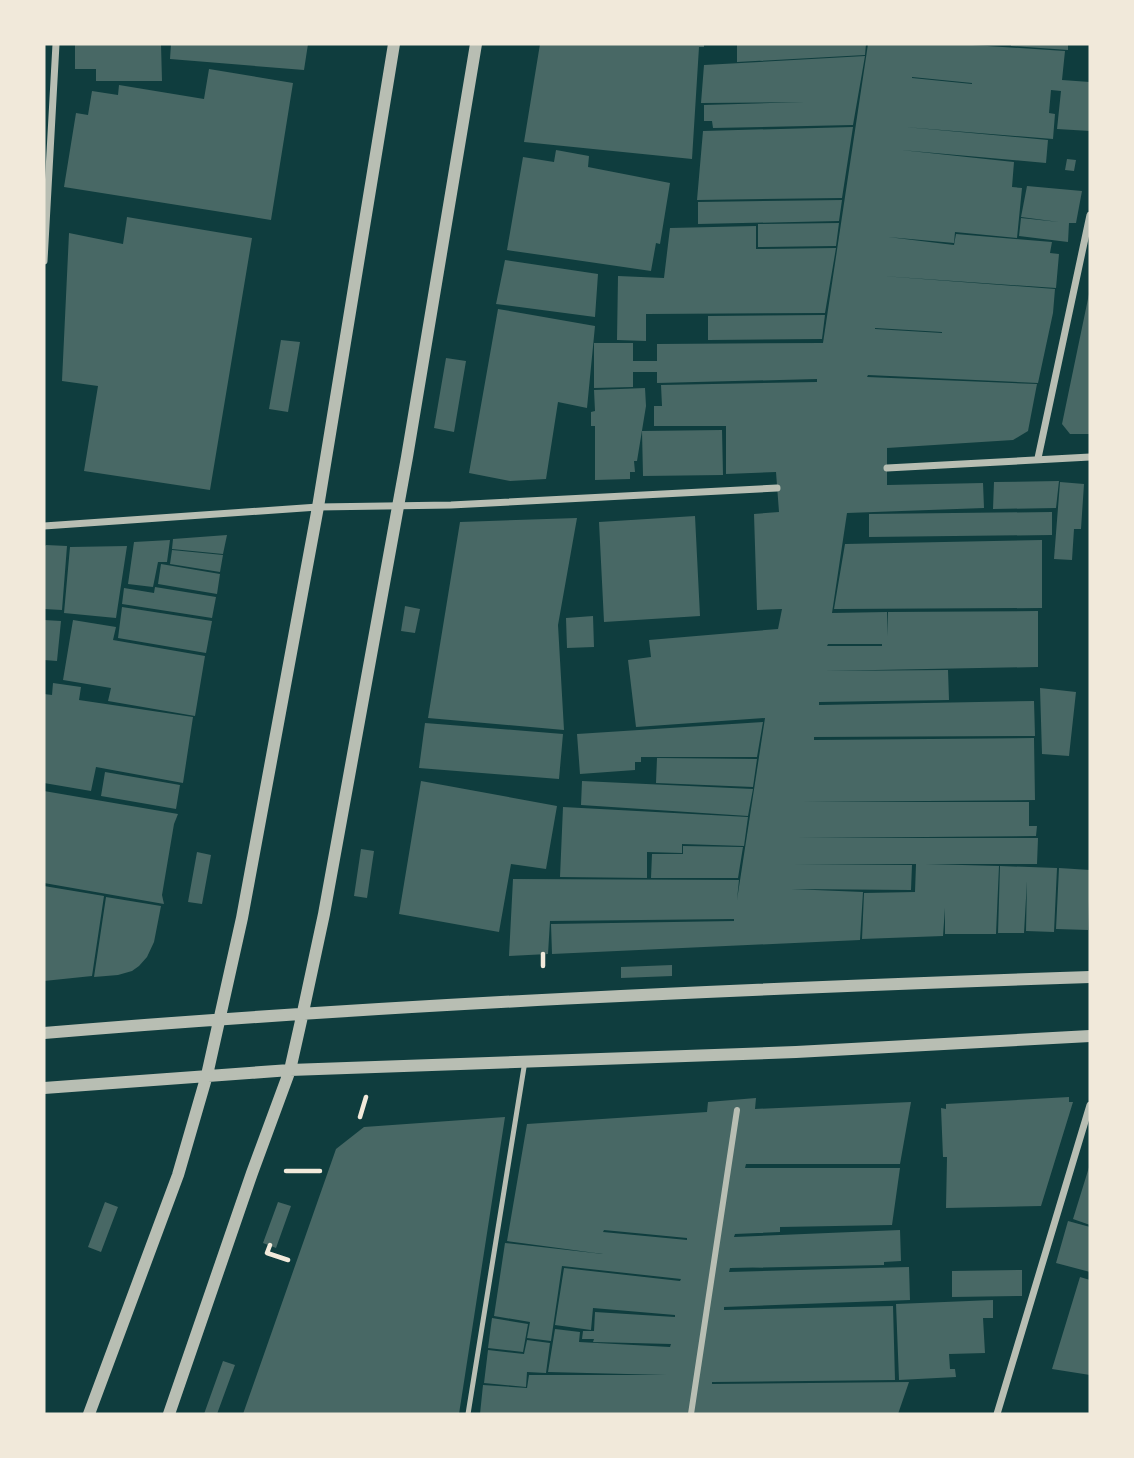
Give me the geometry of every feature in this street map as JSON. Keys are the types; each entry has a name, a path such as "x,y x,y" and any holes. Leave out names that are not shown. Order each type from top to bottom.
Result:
{"street":[{"path":"44,261 55,44"},
{"path":"89,1414 178,1175 207,1075 242,918 318,507 394,44"},
{"path":"169,1414 290,1070 303,1012 324,914 398,506 476,44"},
{"path":"1038,458 1090,215"},
{"path":"887,467 1090,457"},
{"path":"44,526 318,507 451,505 777,488"},
{"path":"44,1033 303,1012 708,990 1090,976"},
{"path":"44,1088 290,1070 796,1052 1090,1036"},
{"path":"997,1414 1090,1104"},
{"path":"691,1414 737,1110"}],"lane":[{"path":"468,1414 525,1060"}],"path":[{"path":"543,954 543,966"},
{"path":"360,1117 366,1097"},
{"path":"286,1171 320,1171"},
{"path":"270,1245 267,1253 288,1260"}],"building":[{"path":"75,44 161,44 162,81 96,81 96,69 75,69"},
{"path":"171,44 308,44 304,70 170,59"},
{"path":"540,44 704,44 704,47 699,47 692,159 524,142"},
{"path":"737,44 866,44 865,55 737,62"},
{"path":"868,44 957,44 1065,51 1062,80 1090,82 1090,131 1057,129 1061,91 1051,90 1049,113 1055,114 1053,139 905,127 1048,140 1046,163 901,150 1014,162 1012,187 1022,188 1017,238 955,232 954,243 888,237 954,245 956,234 1052,242 1050,253 1059,254 1056,288 882,276 1055,289 1053,313 1038,383 868,375 867,377 1037,384 1028,431 1013,440 887,448 887,485 983,483 984,508 847,513 832,613 887,612 887,636 888,612 1038,611 1038,667 824,671 948,670 949,700 819,702 819,705 1034,701 1035,736 814,737 814,740 1034,738 1035,800 804,802 1029,802 1029,826 1037,826 1036,836 799,838 1038,838 1037,864 926,864 999,866 996,934 945,934 945,908 943,936 862,939 864,893 915,892 916,864 795,864 912,865 911,890 791,889 863,892 860,940 552,954 551,924 734,919 550,921 548,954 509,956 513,879 739,880 737,900 765,718 636,727 628,660 651,657 649,640 778,629 782,609 757,610 754,514 779,512 776,472 726,474 726,426 654,426 654,406 662,406 661,385 817,382 817,379 657,383 657,372 633,372 633,387 594,388 594,343 633,343 633,361 657,361 657,344 823,343","holes":["912,78 972,83 972,84","875,328 942,333 875,329","828,644 882,644 882,646 827,646"]},
{"path":"1068,44 1068,50 1011,46"},
{"path":"865,56 853,125 713,128 712,121 704,121 704,105 805,102 701,103 704,65"},
{"path":"209,69 293,83 271,220 64,187 76,113 88,115 92,91 118,95 119,85 204,99"},
{"path":"853,127 842,198 697,200 703,131"},
{"path":"556,150 589,156 588,167 670,183 660,244 656,243 651,271 507,250 523,157 554,162"},
{"path":"1067,159 1076,160 1074,171 1065,170"},
{"path":"1027,186 1082,191 1076,223 1069,223 1068,242 1019,236 1021,218 1059,222 1021,217"},
{"path":"842,200 839,221 698,224 698,202"},
{"path":"127,217 252,238 210,490 84,471 98,386 62,381 69,233 123,244"},
{"path":"839,223 836,246 758,247 758,224"},
{"path":"756,226 756,249 836,248 825,313 646,314 646,341 617,340 618,276 664,278 670,228"},
{"path":"505,260 598,274 595,317 496,304"},
{"path":"1089,294 1090,434 1070,434 1062,424"},
{"path":"498,309 595,326 587,408 558,402 546,479 510,481 469,473"},
{"path":"825,315 822,339 708,340 708,316"},
{"path":"281,340 300,342 288,412 269,409"},
{"path":"446,358 466,361 454,432 434,428"},
{"path":"645,388 646,406 637,461 634,461 635,472 630,472 630,479 595,480 595,426 591,426 591,412 595,411 594,390"},
{"path":"722,430 723,475 643,476 642,431"},
{"path":"1059,481 1056,508 993,509 994,482"},
{"path":"1060,482 1084,484 1081,529 1074,529 1072,560 1054,559"},
{"path":"1052,512 1052,535 869,537 869,514"},
{"path":"695,516 700,616 604,622 599,522"},
{"path":"577,518 558,625 564,730 428,718 460,522"},
{"path":"227,535 223,554 172,549 173,539"},
{"path":"170,540 167,562 158,562 153,587 128,584 134,542"},
{"path":"1042,540 1042,608 834,609 845,544"},
{"path":"46,545 67,546 62,610 44,609"},
{"path":"127,546 116,618 64,613 70,547"},
{"path":"172,550 223,555 220,572 170,564"},
{"path":"161,564 220,574 217,594 158,584"},
{"path":"155,587 216,597 212,618 122,604 124,588 154,593"},
{"path":"405,606 420,609 415,633 401,631"},
{"path":"122,607 212,621 206,653 118,638"},
{"path":"593,616 594,647 567,648 566,618"},
{"path":"44,620 61,621 57,661 44,660"},
{"path":"73,620 116,627 113,640 205,656 195,716 108,701 111,688 63,680"},
{"path":"53,683 81,687 79,700 193,717 183,783 96,767 91,791 44,783 44,694 52,695"},
{"path":"1040,688 1076,692 1069,756 1042,754"},
{"path":"763,722 757,757 641,757 641,762 635,762 635,770 580,774 577,734"},
{"path":"425,723 563,734 559,779 419,768"},
{"path":"657,758 757,759 753,787 656,783"},
{"path":"105,772 180,785 176,809 101,796"},
{"path":"421,781 557,806 546,869 511,864 499,932 399,914"},
{"path":"582,781 753,789 748,816 581,805"},
{"path":"44,791 178,814 162,895 164,904 44,883"},
{"path":"563,807 748,817 744,846 682,844 682,853 647,852 647,878 560,877"},
{"path":"683,846 743,847 738,878 651,878 652,854 683,854"},
{"path":"361,849 374,851 367,898 354,896"},
{"path":"197,852 211,855 202,904 188,902"},
{"path":"1000,866 1057,868 1054,932 1026,931 1027,881 1024,933 998,933"},
{"path":"1059,868 1090,870 1088,930 1056,929"},
{"path":"44,886 104,896 92,976 44,981"},
{"path":"106,897 161,906 154,942 139,966 118,975 94,977"},
{"path":"672,965 672,976 621,978 621,967"},
{"path":"1069,1097 1069,1102 1073,1102 1041,1206 946,1208 947,1157 943,1157 941,1108 946,1109 946,1104"},
{"path":"756,1098 755,1109 911,1102 900,1164 746,1164 745,1168 900,1168 892,1225 780,1227 780,1232 735,1234 734,1237 900,1230 901,1261 884,1262 884,1265 730,1268 729,1272 909,1267 910,1300 724,1307 724,1310 893,1306 895,1380 712,1382 909,1382 898,1414 480,1414 483,1385 527,1388 529,1375 666,1375 548,1372 555,1329 580,1332 579,1342 670,1347 671,1344 593,1342 594,1339 582,1339 583,1331 594,1331 595,1312 675,1315 593,1308 591,1330 555,1325 564,1268 681,1279 562,1266 551,1341 527,1338 530,1322 494,1316 505,1243 603,1254 507,1241 527,1124 707,1112 708,1102","holes":["604,1230 687,1240 603,1232"]},
{"path":"505,1117 459,1414 243,1414 336,1149 364,1127"},
{"path":"1090,1164 1090,1225 1073,1219"},
{"path":"105,1202 118,1207 101,1252 88,1247"},
{"path":"278,1202 291,1206 276,1248 263,1243"},
{"path":"1068,1221 1090,1227 1090,1272 1056,1263"},
{"path":"1022,1270 1022,1296 952,1297 952,1271"},
{"path":"1080,1277 1090,1280 1090,1375 1052,1369"},
{"path":"993,1300 993,1318 983,1318 985,1353 949,1354 950,1369 955,1369 956,1377 899,1380 896,1304"},
{"path":"492,1318 528,1324 523,1352 488,1348"},
{"path":"527,1340 550,1343 546,1373 527,1372 526,1387 484,1383 488,1350 524,1354"},
{"path":"223,1361 235,1365 217,1414 204,1414"}]}
